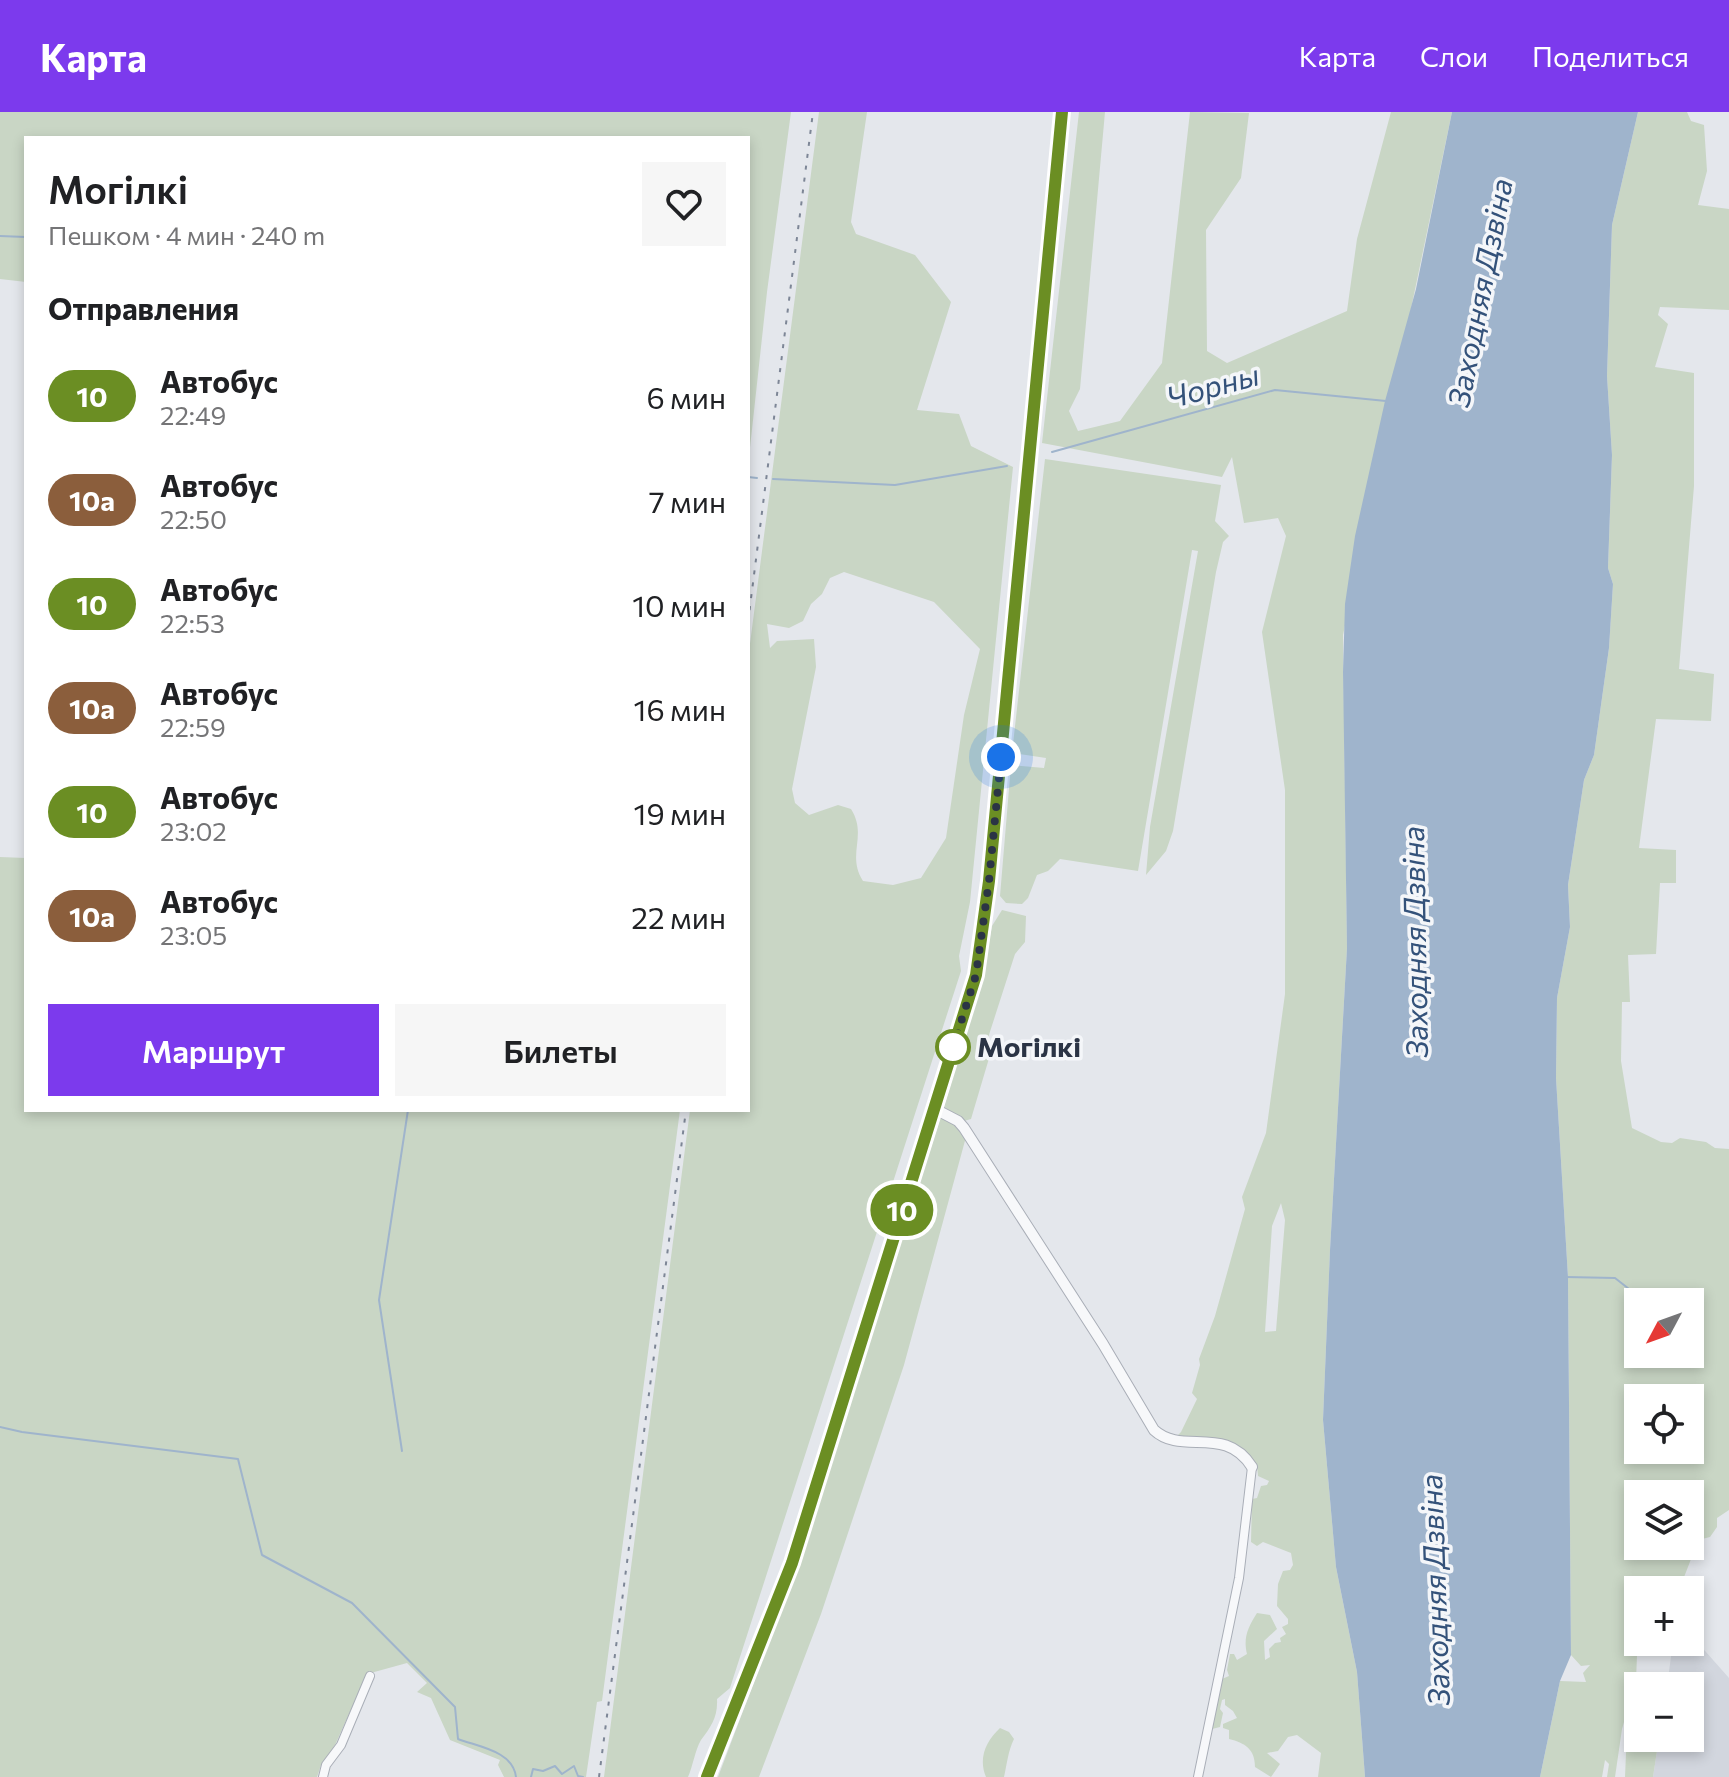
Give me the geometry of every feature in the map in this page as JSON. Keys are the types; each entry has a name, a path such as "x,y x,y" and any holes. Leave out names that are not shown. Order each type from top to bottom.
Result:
{"main road":[{"path":"707,1777 792,1563 976,975 989,881 1062,112"}],"street":[{"path":"933,1108 958,1121 964,1128 1103,1344 1154,1430 1174,1440 1215,1441 1246,1458 1252,1467 1239,1578 1198,1777"},
{"path":"323,1777 326,1765 341,1745 370,1676"}],"shaded area":[{"path":"1704,1650 1729,1678 1729,1777 1653,1777 1657,1752 1704,1752 1704,1672 1669,1672 1671,1656 1704,1656"}],"green space":[{"path":"0,112 791,112 750,448 750,136 24,136 24,282 0,279"},
{"path":"819,112 867,112 851,222 856,234 915,255 951,302 917,410 959,414 971,446 1013,467 970,902 959,956 961,971 730,1688 717,1699 715,1716 699,1744 688,1777 604,1777 690,1112 750,1112 750,644","holes":["844,572 934,602 980,649 964,715 946,838 921,878 893,885 863,881 856,862 858,828 851,809 838,805 809,815 795,803 792,789 816,667 814,639 777,641 770,648 767,624 789,628 803,621 830,578"]},
{"path":"1079,112 1105,112 1080,389 1069,411 1078,431 1120,421 1162,363 1190,112 1249,113 1241,178 1206,230 1207,351 1227,363 1347,311 1357,239 1391,112 1452,112 1343,635 1347,948 1323,1420 1336,1567 1357,1672 1365,1777 1318,1777 1321,1753 1297,1735 1288,1737 1278,1751 1267,1753 1280,1764 1271,1777 1255,1767 1248,1748 1229,1739 1229,1730 1223,1728 1223,1724 1237,1718 1225,1705 1225,1699 1220,1709 1223,1713 1220,1727 1212,1729 1222,1679 1229,1676 1230,1654 1234,1654 1237,1660 1247,1654 1247,1633 1257,1613 1270,1615 1277,1629 1264,1641 1265,1660 1270,1657 1269,1649 1281,1642 1280,1638 1286,1634 1282,1627 1288,1624 1288,1619 1277,1606 1278,1584 1283,1571 1290,1570 1293,1565 1291,1553 1263,1542 1257,1546 1251,1542 1252,1499 1257,1498 1261,1486 1269,1481 1258,1476 1257,1466 1234,1446 1175,1438 1197,1399 1192,1393 1199,1359 1215,1316 1245,1209 1242,1197 1266,1133 1285,994 1285,790 1262,632 1286,536 1278,518 1244,523 1232,457 1222,477 1042,443","holes":["1281,1203 1285,1220 1276,1331 1265,1332 1272,1226"]},
{"path":"1638,112 1687,112 1691,121 1704,125 1707,171 1698,205 1729,209 1729,310 1660,307 1658,315 1668,324 1655,367 1694,373 1694,486 1679,669 1714,674 1711,721 1656,719 1639,848 1676,850 1676,883 1660,883 1656,954 1628,955 1630,1002 1622,1002 1621,1061 1632,1128 1661,1142 1672,1143 1680,1138 1729,1149 1729,1510 1717,1518 1717,1527 1710,1537 1704,1538 1704,1480 1624,1480 1624,1560 1691,1560 1684,1576 1624,1576 1624,1656 1637,1656 1636,1672 1624,1672 1624,1722 1615,1777 1607,1777 1609,1764 1605,1760 1602,1777 1540,1777 1560,1681 1586,1682 1583,1673 1590,1665 1581,1666 1571,1655 1568,1277 1556,1078 1557,998 1570,927 1568,885 1584,780 1594,755 1609,648 1613,584 1608,568 1612,455 1607,376 1612,225"},
{"path":"1045,459 1221,485 1215,521 1229,536 1223,542 1216,572 1173,831 1166,851 1146,875 1150,827 1198,551 1192,550 1138,871 1060,859 1048,871 1037,875 1028,898 1022,904 1006,903 1000,896 1011,765 1044,768 1046,758 1012,753"},
{"path":"0,857 24,858 24,1112 680,1112 602,1701 597,1702 586,1777 504,1777 498,1765 500,1760 450,1740 431,1698 417,1692 427,1683 407,1663 367,1674 317,1777 0,1777"},
{"path":"1002,910 1026,916 1025,942 1015,954 987,1041 990,1055 971,1119 964,1121 944,1107 983,975 992,926"},
{"path":"941,1116 955,1123 966,1137 904,1365 821,1614 759,1777 718,1777 798,1566"},
{"path":"1000,1728 1009,1732 1014,1739 1004,1777 986,1777 983,1763 985,1750"},
{"path":"1626,1752 1657,1752 1653,1777 1625,1777"}],"water":[{"name":"Заходняя Дзвіна","path":"1452,112 1638,112 1612,225 1607,376 1612,455 1608,568 1613,584 1609,648 1594,755 1584,780 1568,885 1570,927 1557,998 1556,1078 1568,1277 1571,1655 1560,1681 1540,1777 1365,1777 1357,1672 1336,1567 1323,1420 1347,948 1345,604 1355,536 1385,401 1416,289"}],"waterway":[{"name":"Чорны","path":"0,236 24,237"},
{"name":"Чорны","path":"1052,452 1275,390 1386,401"},
{"name":"Чорны","path":"773,479 895,485 1007,466"},
{"name":"Чорны","path":"750,477 757,478"},
{"path":"402,1451 379,1300 408,1112"},
{"path":"1566,1277 1615,1278 1628,1288"},
{"path":"0,1427 238,1459 262,1555 352,1603 455,1707 458,1739 502,1756 514,1768 516,1777"},
{"path":"531,1777 533,1769 543,1771 555,1766 562,1774 574,1766 578,1776 583,1777"}],"railway":[{"path":"750,606 813,112"},
{"path":"599,1777 686,1112"}],"bus line":[{"name":"10","path":"707,1777 792,1563 976,975 989,881 1062,112"}],"place":[{"name":"Могілкі","path":"953,1047"}],"route":[{"path":"953,1047 976,975 1001,757"}]}
